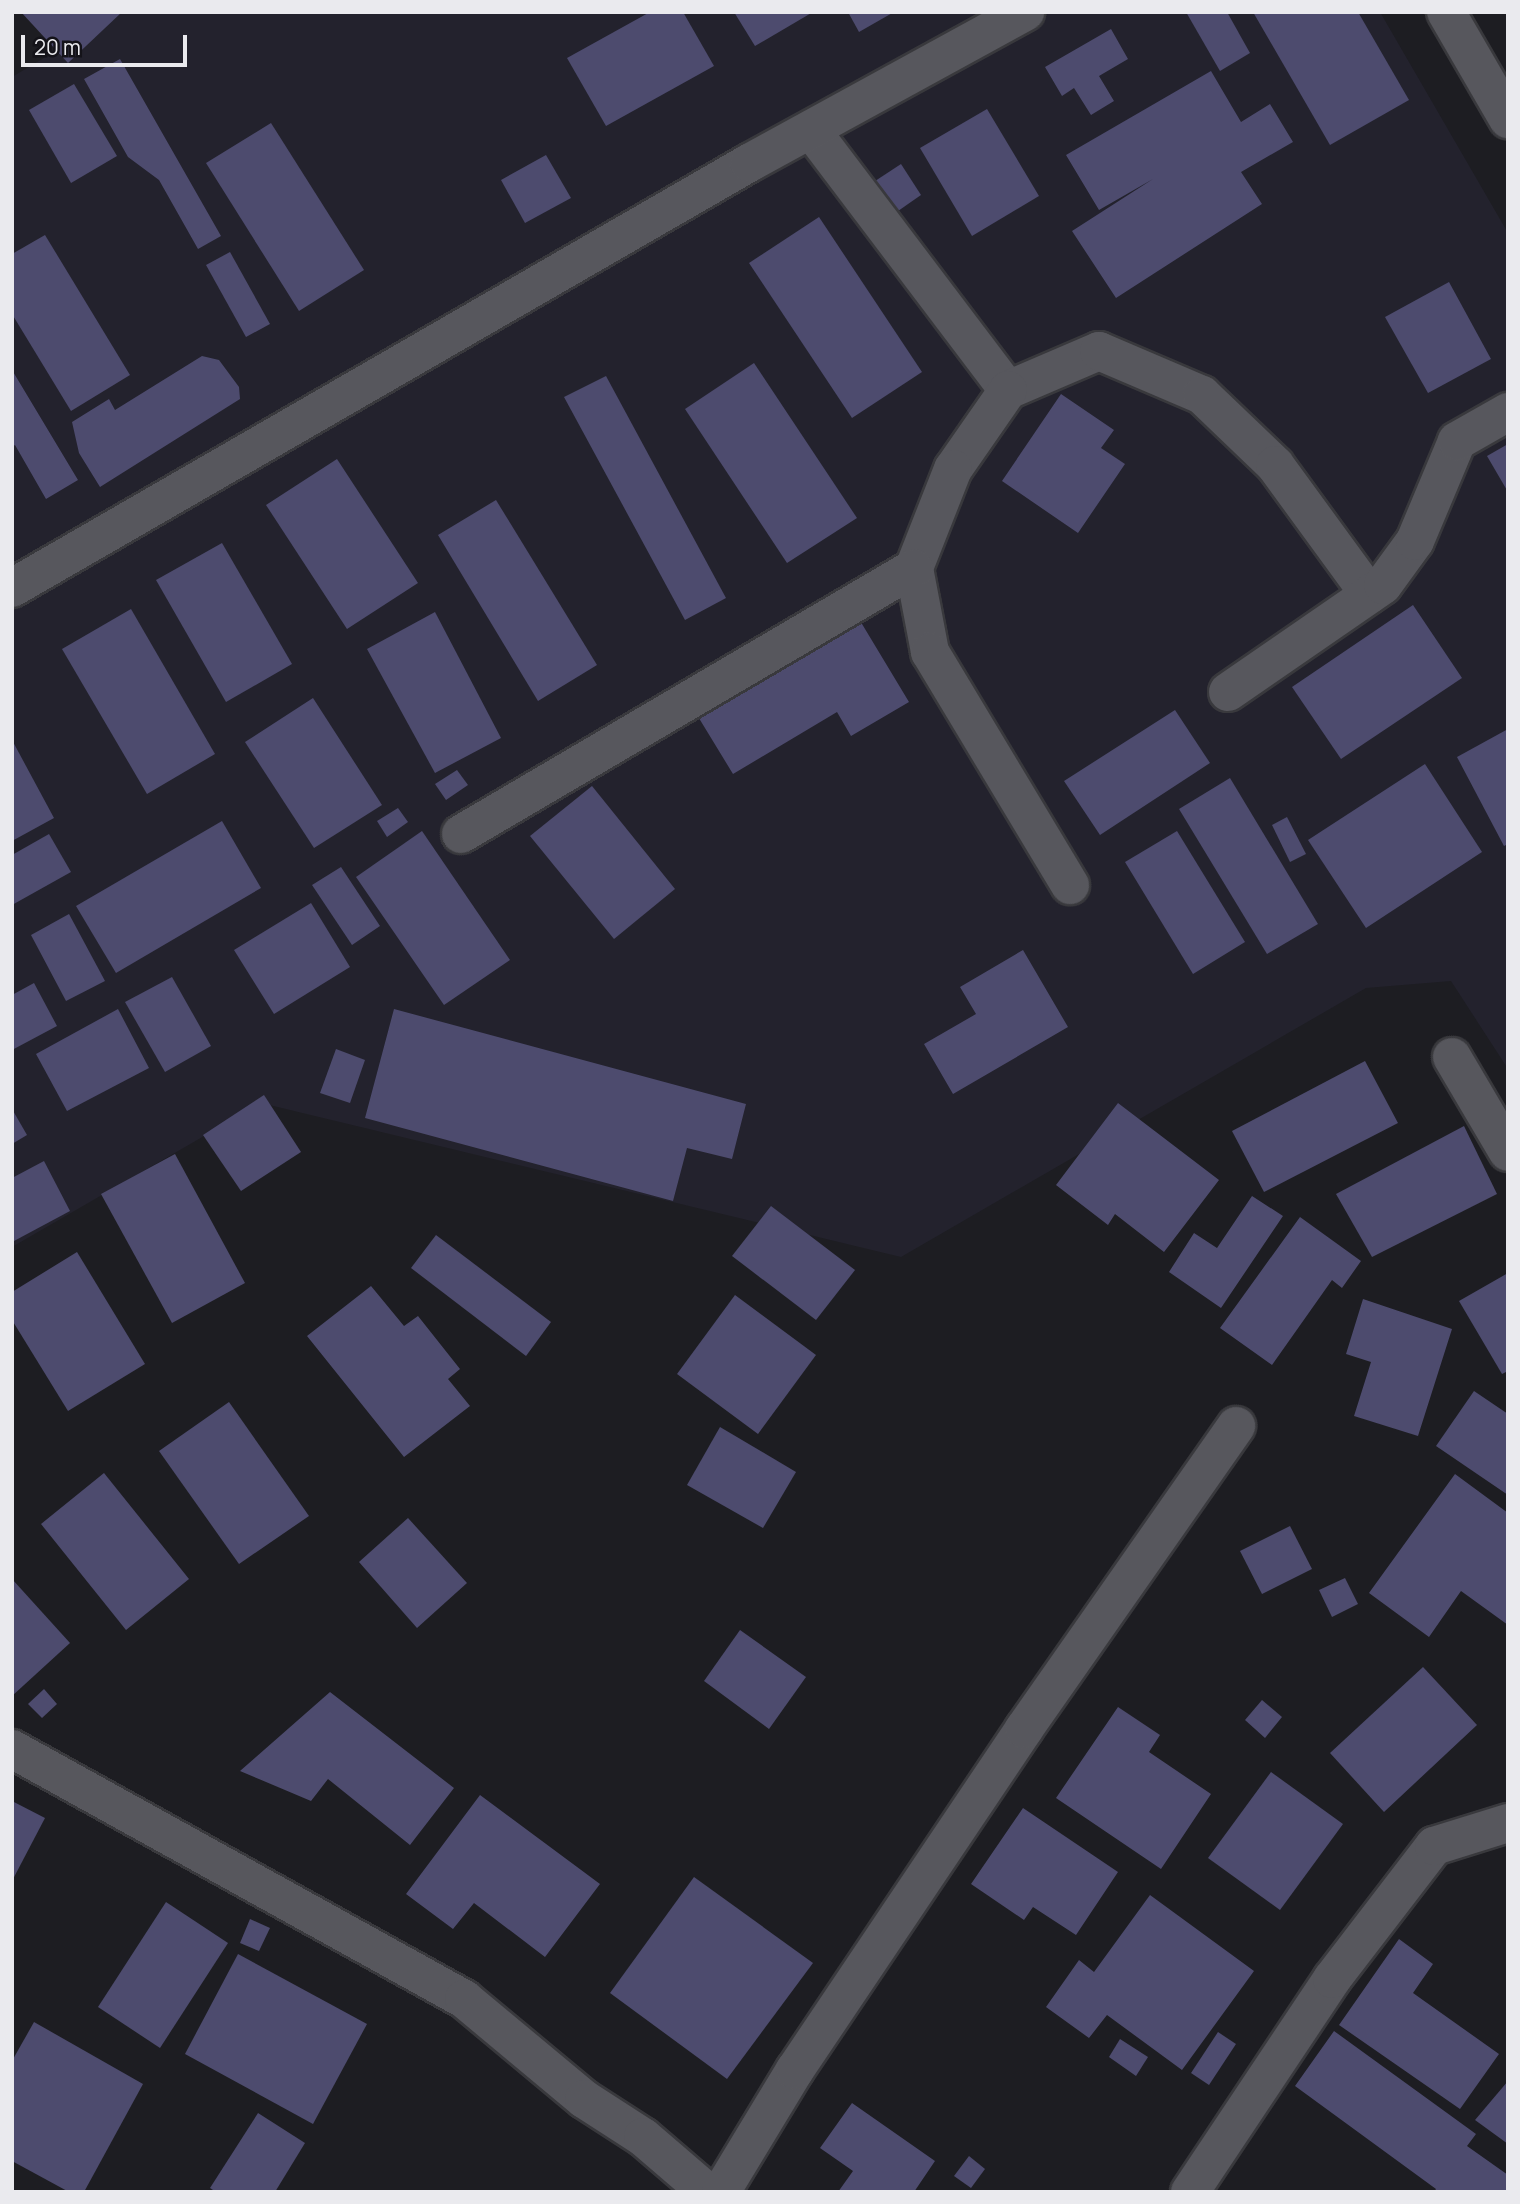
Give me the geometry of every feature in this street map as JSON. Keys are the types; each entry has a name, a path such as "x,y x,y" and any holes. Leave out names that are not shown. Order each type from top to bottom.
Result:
{"street":[{"path":"12,588 713,184 1025,12"},
{"path":"1446,12 1508,119"},
{"path":"812,131 1007,390"},
{"path":"1070,885 930,652 914,568 953,469 1007,390 1099,351 1202,396 1276,465 1369,594"},
{"path":"1228,692 1382,585 1415,541 1457,441 1508,412"},
{"path":"461,834 914,568"},
{"path":"1452,1057 1508,1152"},
{"path":"721,2192 795,2070 1008,1752 1236,1426"},
{"path":"12,1749 464,1998 584,2099 643,2137 707,2192"},
{"path":"1190,2192 1332,1979 1434,1846 1508,1823"}],"shaded area":[{"path":"121,12 1380,12 1508,233 1508,1069 1451,981 1366,988 901,1257 261,1103 12,1247 12,77"}],"building":[{"path":"21,12 122,12 68,63"},
{"path":"650,12 683,12 714,66 606,126 567,58"},
{"path":"734,12 813,12 755,46"},
{"path":"848,12 894,12 859,32"},
{"path":"1186,12 1227,12 1250,53 1220,71"},
{"path":"1253,12 1358,12 1409,100 1330,145"},
{"path":"1111,29 1128,59 1099,76 1114,101 1091,115 1074,88 1062,96 1045,67"},
{"path":"120,59 221,236 198,249 159,180 128,157 84,79"},
{"path":"1211,71 1241,122 1270,104 1293,142 1241,172 1262,204 1116,298 1072,231 1153,179 1099,210 1066,155"},
{"path":"74,84 117,156 71,183 29,110"},
{"path":"987,109 1039,196 972,236 920,148"},
{"path":"271,123 364,270 299,311 206,163"},
{"path":"546,155 571,198 525,223 501,180"},
{"path":"901,164 921,195 888,218 866,187"},
{"path":"819,217 922,372 852,418 749,263"},
{"path":"45,235 130,375 71,411 12,314 12,254"},
{"path":"230,252 270,324 246,337 206,265"},
{"path":"1449,282 1491,359 1428,393 1385,317"},
{"path":"202,356 219,360 239,387 240,399 100,487 79,453 72,422 109,399 115,410"},
{"path":"754,363 857,518 787,563 685,409"},
{"path":"12,370 78,480 46,499 15,445 12,447"},
{"path":"606,376 726,598 685,620 564,397"},
{"path":"1061,394 1114,430 1101,448 1125,464 1078,533 1002,481"},
{"path":"1508,444 1508,492 1487,456"},
{"path":"337,459 418,583 347,629 266,505"},
{"path":"496,500 597,665 538,701 438,535"},
{"path":"222,543 292,664 226,702 156,580"},
{"path":"1413,605 1462,678 1341,759 1292,687"},
{"path":"131,609 215,754 147,794 62,649"},
{"path":"435,612 501,738 435,773 367,649"},
{"path":"856,614 909,702 851,736 837,712 733,774 694,710"},
{"path":"313,698 382,805 314,848 245,742"},
{"path":"1175,710 1210,763 1100,835 1064,781"},
{"path":"1508,729 1508,844 1504,846 1457,757"},
{"path":"12,740 54,818 12,841"},
{"path":"1425,764 1482,852 1366,928 1308,840"},
{"path":"457,770 468,785 446,800 435,784"},
{"path":"1230,778 1318,924 1267,954 1179,809"},
{"path":"592,786 675,889 614,939 530,836"},
{"path":"398,808 408,822 387,837 377,821"},
{"path":"1287,817 1306,854 1290,862 1272,825"},
{"path":"222,821 261,888 116,973 76,906"},
{"path":"422,831 510,960 444,1005 356,877"},
{"path":"1177,831 1245,942 1193,974 1125,862"},
{"path":"49,834 71,872 12,905 12,855"},
{"path":"341,867 380,926 352,945 312,885"},
{"path":"311,903 350,967 274,1014 234,950"},
{"path":"69,914 105,981 66,1001 31,935"},
{"path":"1023,950 1068,1027 953,1094 924,1044 976,1014 960,987"},
{"path":"172,977 211,1046 165,1072 125,1002"},
{"path":"34,983 57,1026 12,1050 12,995"},
{"path":"118,1009 149,1068 67,1111 36,1054"},
{"path":"394,1009 746,1104 732,1159 687,1148 673,1201 365,1118"},
{"path":"336,1049 365,1060 350,1103 320,1093"},
{"path":"1365,1061 1398,1123 1264,1192 1232,1131"},
{"path":"264,1095 301,1152 241,1191 203,1135"},
{"path":"1118,1103 1219,1180 1164,1252 1115,1214 1108,1225 1056,1185"},
{"path":"12,1109 27,1135 12,1144"},
{"path":"1464,1126 1497,1194 1372,1257 1336,1194"},
{"path":"175,1154 245,1283 172,1323 101,1194"},
{"path":"44,1161 70,1211 14,1241 12,1178"},
{"path":"1252,1196 1283,1216 1221,1308 1169,1272 1194,1233 1217,1248"},
{"path":"771,1206 855,1270 816,1320 732,1256"},
{"path":"1300,1217 1361,1261 1342,1288 1332,1280 1272,1365 1220,1328"},
{"path":"436,1235 551,1322 526,1356 411,1268"},
{"path":"77,1252 145,1364 68,1411 12,1320 12,1292"},
{"path":"1508,1273 1508,1371 1502,1374 1459,1301"},
{"path":"371,1286 404,1326 418,1316 460,1369 448,1379 470,1406 404,1457 307,1336"},
{"path":"735,1295 816,1355 758,1434 677,1374"},
{"path":"1363,1299 1452,1329 1418,1436 1354,1416 1371,1362 1346,1354"},
{"path":"1474,1391 1508,1414 1508,1495 1436,1446"},
{"path":"229,1402 309,1516 239,1564 159,1451"},
{"path":"720,1427 796,1472 763,1528 687,1485"},
{"path":"104,1473 189,1579 126,1630 41,1524"},
{"path":"1455,1474 1508,1513 1508,1625 1461,1591 1429,1637 1369,1593"},
{"path":"408,1518 467,1583 417,1628 359,1562"},
{"path":"1290,1526 1312,1569 1262,1594 1240,1551"},
{"path":"1345,1578 1358,1604 1332,1617 1319,1590"},
{"path":"12,1579 70,1643 12,1696"},
{"path":"740,1630 806,1677 769,1729 704,1681"},
{"path":"1423,1667 1477,1725 1384,1812 1330,1753"},
{"path":"44,1689 57,1704 42,1718 28,1704"},
{"path":"330,1692 454,1788 410,1845 328,1779 311,1801 240,1771"},
{"path":"1262,1700 1282,1717 1265,1738 1245,1720"},
{"path":"1118,1707 1160,1735 1149,1752 1211,1794 1161,1869 1056,1798"},
{"path":"1271,1772 1343,1824 1280,1910 1208,1858"},
{"path":"480,1795 600,1884 545,1957 474,1903 453,1929 406,1894"},
{"path":"12,1801 45,1818 12,1881"},
{"path":"1023,1808 1118,1872 1076,1935 1033,1907 1024,1920 971,1884"},
{"path":"694,1877 813,1963 727,2079 610,1993"},
{"path":"1150,1895 1254,1971 1182,2070 1107,2015 1089,2038 1046,2007 1079,1960 1094,1972"},
{"path":"166,1902 228,1943 160,2048 98,2007"},
{"path":"250,1919 270,1928 259,1951 240,1943"},
{"path":"1399,1939 1433,1964 1413,1993 1499,2054 1460,2109 1339,2025"},
{"path":"238,1954 367,2024 313,2124 185,2054"},
{"path":"34,2022 143,2084 84,2192 69,2192 12,2161 12,2061"},
{"path":"1334,2031 1476,2134 1467,2146 1508,2175 1508,2192 1434,2192 1436,2189 1295,2086"},
{"path":"1218,2032 1236,2044 1209,2085 1191,2073"},
{"path":"1120,2039 1148,2057 1136,2076 1109,2057"},
{"path":"1508,2081 1508,2144 1475,2120"},
{"path":"852,2103 935,2161 914,2192 838,2192 853,2171 820,2148"},
{"path":"258,2113 305,2143 275,2192 216,2192 210,2188"},
{"path":"969,2156 985,2169 971,2188 954,2176"}]}
